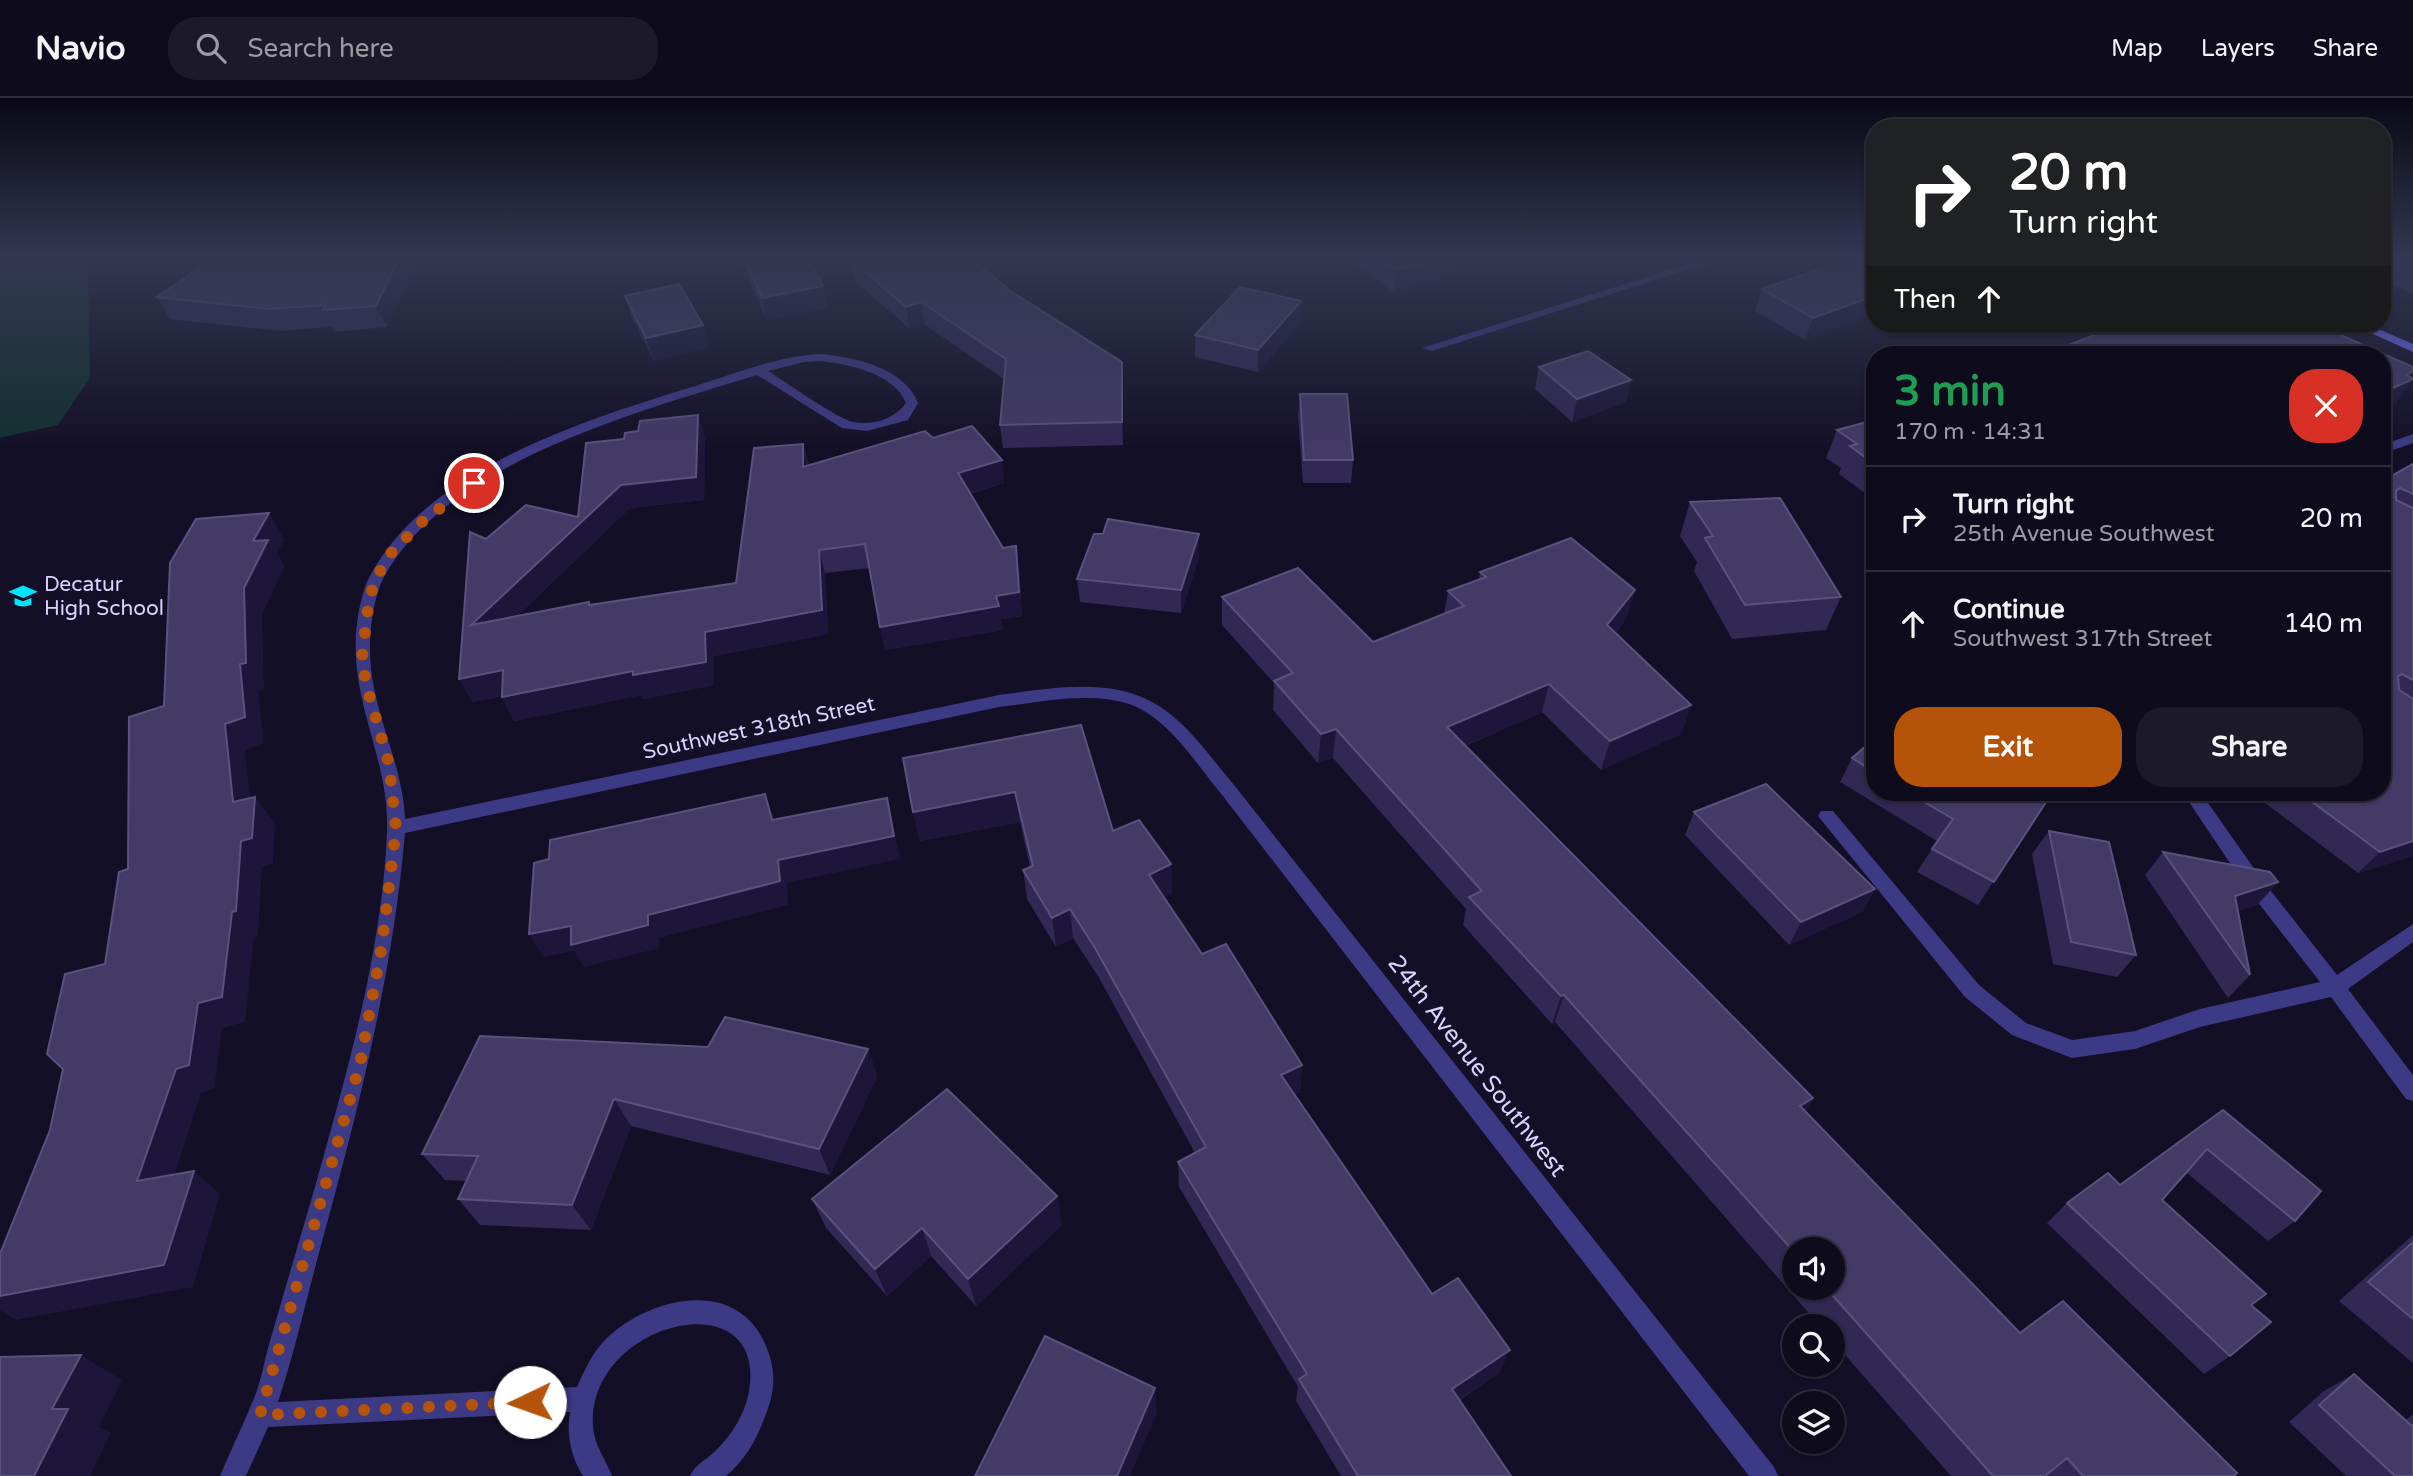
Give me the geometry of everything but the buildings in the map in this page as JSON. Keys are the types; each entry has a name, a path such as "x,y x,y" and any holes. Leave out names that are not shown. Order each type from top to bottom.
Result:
{"main road":[{"path":"2378,333 2413,348"}],"street":[{"path":"1428,348 1508,323"},
{"path":"233,1476 260,1415 360,1064 382,945 396,828 389,764 366,684 362,657 363,634 376,578 391,553 424,520 492,471 546,444 758,370 818,355 841,358 890,379 910,395 912,403 903,417 895,420 867,427 848,425 758,370"},
{"path":"2391,447 2413,439"},
{"name":"Southwest 318th Street","path":"396,828 999,701 1059,695 1098,695 1135,701"},
{"name":"24th Avenue Southwest","path":"1135,701 1170,725 1227,790 1765,1476"},
{"path":"2197,801 2253,882 2336,987 2413,1092"},
{"path":"1827,816 1972,991 2019,1029 2072,1049 2135,1040 2200,1018 2336,987 2413,932"},
{"path":"599,1476 585,1455 580,1429 583,1399 597,1368 618,1343 646,1323 676,1312 705,1311 730,1319 749,1336 760,1360 762,1389 753,1418 736,1446 712,1471 703,1476"},
{"path":"260,1415 583,1399"}],"green space":[{"path":"0,323 89,323 90,378 58,425 0,438"}],"place":[{"name":"Decatur High School","path":"23,596"}],"route":[{"path":"474,483 454,495 424,520 391,553 376,578 369,600 362,657 366,684 389,764 395,800 396,828 392,872 382,945 360,1064 260,1415 530,1402"}]}
